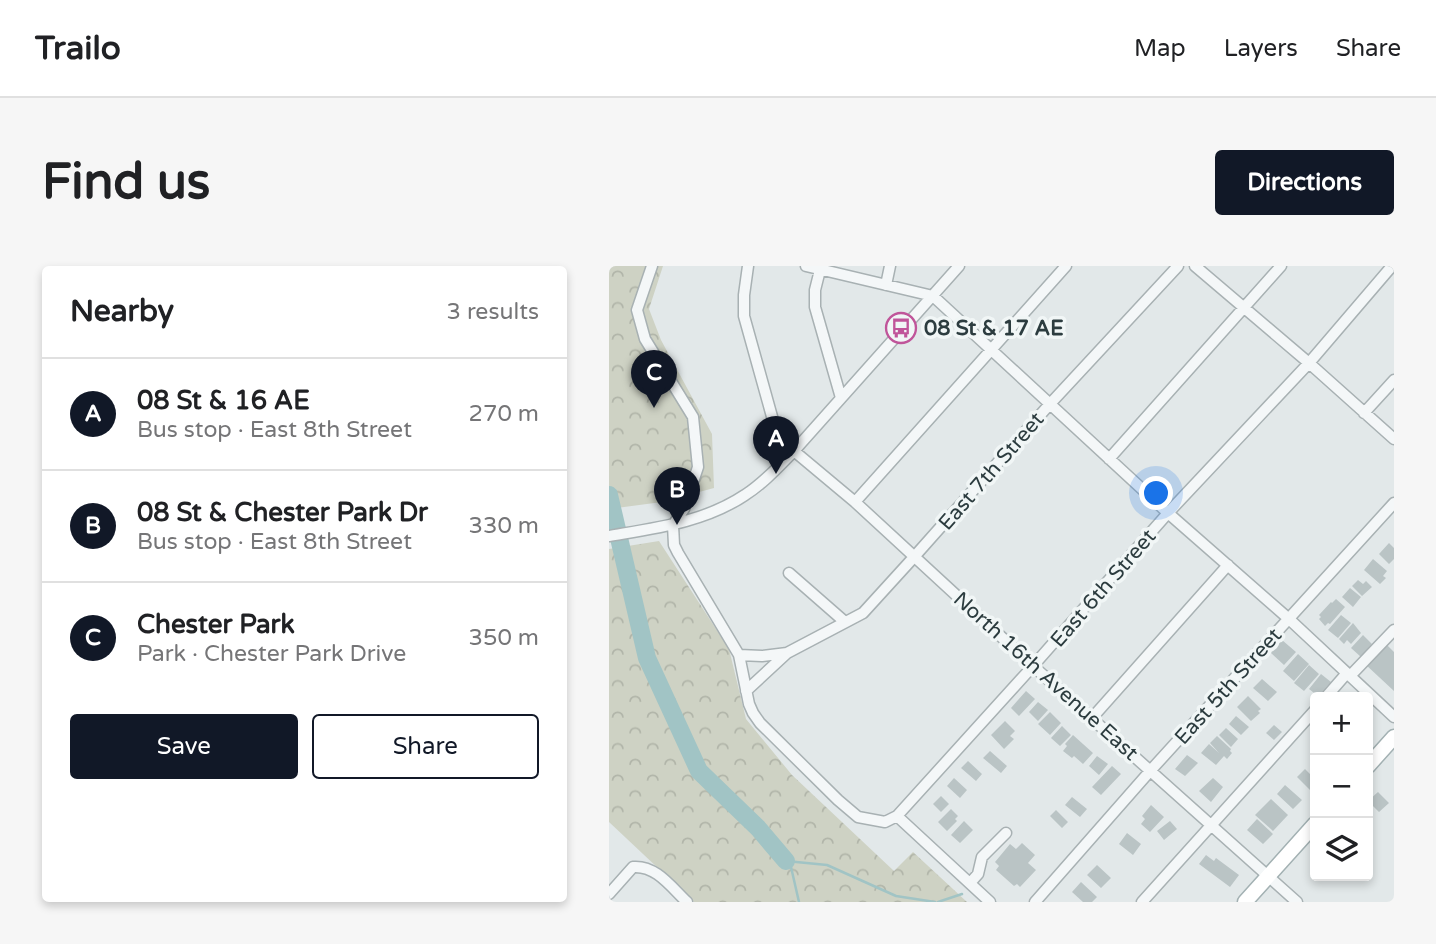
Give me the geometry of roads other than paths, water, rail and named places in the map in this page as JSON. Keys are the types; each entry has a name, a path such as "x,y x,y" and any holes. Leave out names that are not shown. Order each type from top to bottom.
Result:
{"main road":[{"path":"1373,760 1394,737"},
{"path":"1245,902 1310,830"}],"street":[{"path":"652,266 637,310 645,339 693,418 698,467 684,509 667,526"},
{"name":"North 16th Avenue East","path":"748,266 744,316 776,430 794,451 855,502 1033,666 1297,902"},
{"path":"806,266 933,296 1049,405 1289,619 1394,717"},
{"path":"886,285 890,266"},
{"path":"609,536 667,526 709,514 745,495 794,451 959,266"},
{"path":"855,502 1066,266"},
{"name":"East 7th Street","path":"746,691 787,653 863,613 1178,266"},
{"path":"1195,266 1394,439"},
{"path":"1109,459 1281,266"},
{"name":"East 6th Street","path":"897,816 1168,513 1309,363 1392,266"},
{"path":"820,268 815,290 815,307 841,398"},
{"path":"1364,413 1394,380"},
{"name":"East 5th Street","path":"1035,902 1394,503"},
{"path":"667,526 674,545 739,655 746,691 753,713 760,723 858,817 885,822 897,816 990,902"},
{"path":"1092,718 1228,565"},
{"path":"789,573 845,622"},
{"path":"1331,692 1394,630"},
{"name":"East 7th Street","path":"739,655 787,653"},
{"path":"1142,902 1310,716"},
{"path":"969,883 978,874 982,857 1006,833"},
{"path":"609,894 633,867 641,866 653,870 687,902"}],"waterway":[{"path":"609,495 647,658 699,771 758,828 786,861"},
{"path":"786,861 827,865 896,896 935,902"},
{"path":"786,861 791,867 799,902"},
{"path":"938,902 962,894"}],"place":[{"name":"08 St & 17 AE","path":"901,328"},
{"name":"Chester Park","path":"654,408"},
{"name":"08 St & 16 AE","path":"776,474"},
{"name":"08 St & Chester Park Dr","path":"677,525"}]}
